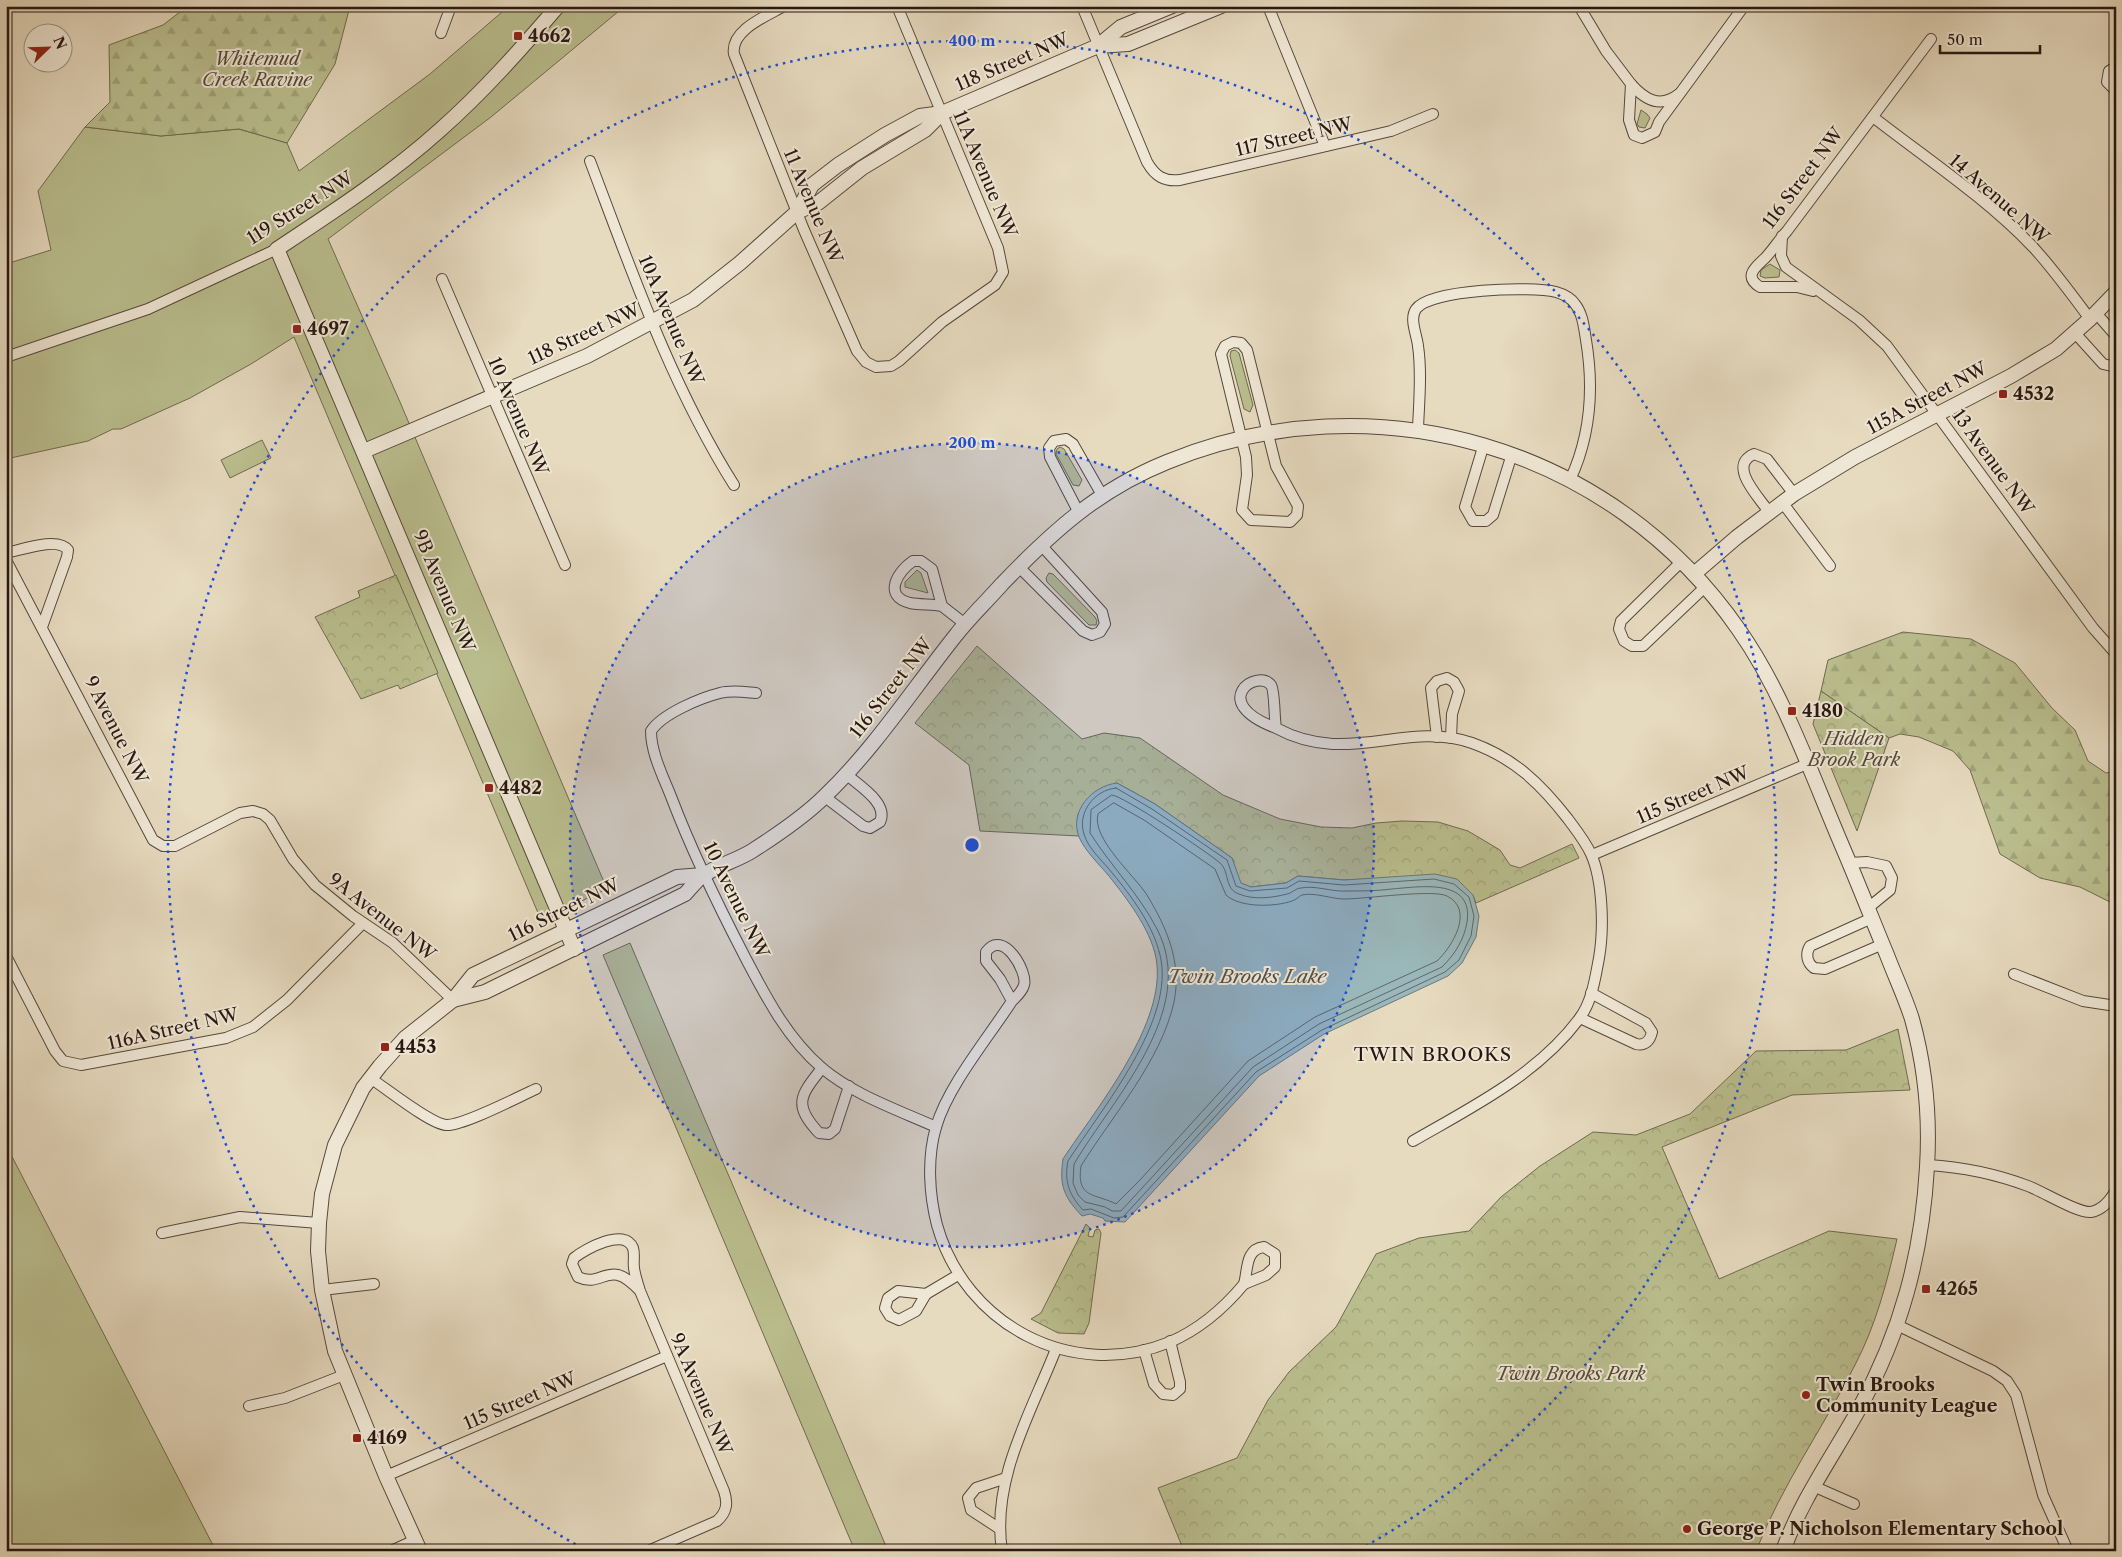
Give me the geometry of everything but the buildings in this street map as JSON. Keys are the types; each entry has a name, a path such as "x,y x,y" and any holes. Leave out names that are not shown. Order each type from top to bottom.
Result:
{"street":[{"path":"441,34 451,6"},
{"name":"119 Street NW","path":"6,357 148,309 277,248 353,198 440,130 508,64 558,6"},
{"name":"11 Avenue NW","path":"784,6 745,31 734,44 736,61 797,212 857,351 866,362 881,368"},
{"name":"11A Avenue NW","path":"881,368 898,362 938,325 995,285 1003,272 998,248 897,6"},
{"path":"1082,6 1098,46"},
{"name":"118 Street NW","path":"364,451 587,356 652,323 693,300 719,281 797,212 812,185 854,154 920,116 942,113 1098,46 1122,26 1172,6"},
{"name":"118 Street NW","path":"1098,46 1128,44 1221,6"},
{"path":"1268,6 1326,146"},
{"path":"1579,6 1606,51 1644,98 1656,102 1669,100 1680,93"},
{"path":"1631,84 1630,128 1637,137 1646,138 1655,132 1659,122 1744,6"},
{"name":"116 Street NW","path":"1821,293 1796,287 1764,288 1756,285 1752,277 1754,267 1767,256 1931,39"},
{"name":"117 Street NW","path":"1098,46 1147,162 1161,178 1180,180 1391,131 1433,114"},
{"path":"2116,67 2109,71 2107,82 2116,91"},
{"name":"14 Avenue NW","path":"1873,117 2014,228 2093,316"},
{"name":"10A Avenue NW","path":"590,162 652,323 712,450 734,485"},
{"name":"13 Avenue NW","path":"1782,236 1780,256 1786,267 1859,320 1887,346 1938,413 2093,628 2116,654"},
{"name":"9B Avenue NW","path":"277,248 574,949"},
{"name":"10 Avenue NW","path":"442,279 564,565"},
{"path":"1418,429 1420,366 1414,316 1420,305 1458,294 1527,289 1556,292 1576,304 1584,325 1588,352 1590,413 1583,450 1570,480"},
{"name":"115A Street NW","path":"1694,574 1769,512 1794,494 1855,457 2039,360 2075,333 2116,292"},
{"path":"2093,316 2116,336"},
{"path":"2075,333 2103,364 2116,367"},
{"path":"1233,342 1241,343 1247,350 1279,474 1298,506 1297,515 1290,522 1255,521 1244,515 1241,505 1247,475 1242,438 1222,358 1225,346 1233,342"},
{"name":"116 Street NW","path":"453,1000 485,992 685,894 703,875 749,853 825,797 897,714 965,624 1041,545 1078,511 1102,495 1163,464 1242,438 1268,432 1336,426 1418,429 1451,435 1512,454 1570,480 1604,498 1632,518 1682,561 1706,587 1740,631 1754,653 1807,764 1911,1015 1925,1079 1928,1165 1919,1248 1897,1325 1859,1407 1813,1486 1783,1551"},
{"path":"1078,511 1050,457 1049,448 1054,441 1066,439 1073,444 1102,495"},
{"path":"1484,444 1465,507 1473,521 1486,522 1493,515 1512,454"},
{"path":"1769,512 1744,475 1744,462 1748,457 1754,454 1767,460 1794,494"},
{"path":"1782,502 1830,566"},
{"path":"6,553 49,543 62,544 68,550 42,627"},
{"path":"1019,567 1083,631 1092,634 1100,632 1105,624 1102,612 1041,545"},
{"name":"9 Avenue NW","path":"6,560 150,836 163,846 180,844 240,813 258,812"},
{"path":"942,606 932,568 928,564 913,561 898,574 895,589 898,596 904,601 942,606 965,624"},
{"path":"1682,561 1621,621 1619,629 1624,642 1632,646 1643,646 1706,587"},
{"path":"1437,737 1430,693 1434,684 1447,678 1454,682 1459,691 1452,714 1451,738"},
{"path":"1276,728 1272,711 1274,694 1270,684 1263,681 1254,681 1248,684 1240,695 1240,701 1244,710 1251,717 1276,728 1307,741 1336,745 1437,737 1451,738 1490,750 1509,759 1526,772 1553,800 1592,855 1602,911 1601,944 1591,993 1580,1018 1549,1052 1519,1077 1485,1100 1413,1141"},
{"name":"10 Avenue NW","path":"756,693 735,691 719,693 664,717 651,731 655,754 703,875 776,1013 797,1042 822,1068 849,1086 936,1126"},
{"name":"115 Street NW","path":"1592,855 1807,764"},
{"path":"825,797 863,826 870,828 880,822 882,812 879,804 846,774"},
{"name":"9A Avenue NW","path":"258,812 270,820 293,858 315,885 363,923 393,943 453,1000"},
{"path":"1849,863 1868,862 1886,866 1892,878 1890,890 1870,913 1810,946 1807,954 1808,962 1814,968 1825,969 1883,944"},
{"name":"116 Street NW","path":"370,1078 405,1038 453,1000 473,975 677,877 703,875"},
{"name":"116A Street NW","path":"6,956 54,1051 69,1064 89,1064 238,1034 254,1027 277,1010 363,923"},
{"path":"1012,1001 1000,979 986,961 986,952 997,944 1002,944 1010,951 1024,977 1024,987 1012,1001 953,1090 936,1126 931,1160 932,1200 940,1234 958,1276 987,1310 1006,1324 1056,1349 1100,1355 1131,1353 1170,1341 1215,1314 1244,1284"},
{"path":"2014,974 2083,1001 2116,1006"},
{"path":"1580,1018 1636,1044 1644,1044 1650,1040 1651,1029 1646,1023 1591,993"},
{"path":"822,1068 803,1092 802,1102 811,1125 819,1133 829,1134 836,1128 849,1086"},
{"path":"391,1551 417,1545 344,1375 329,1329 322,1290 318,1251 319,1223 322,1194 335,1144 355,1102 370,1078 434,1121 447,1125 461,1121 536,1089"},
{"path":"1928,1165 1957,1168 2002,1177 2054,1196 2083,1211 2098,1210 2105,1205 2116,1190"},
{"path":"162,1233 240,1217 319,1223"},
{"name":"9A Avenue NW","path":"640,1291 630,1280 618,1274 610,1273 593,1279 578,1277 572,1264 574,1258 609,1240 620,1238 628,1241 632,1248 633,1266 640,1291 724,1491 726,1510 717,1521 648,1551"},
{"path":"926,1294 958,1276"},
{"path":"322,1290 374,1284"},
{"path":"1897,1325 1993,1370 2007,1381 2016,1395 2043,1495 2068,1551"},
{"path":"1144,1350 1154,1384 1163,1394 1173,1395 1180,1389 1180,1382 1170,1341"},
{"path":"1002,1551 1000,1529 1001,1506 1006,1478 1013,1453 1056,1349"},
{"name":"115 Street NW","path":"386,1476 667,1356"},
{"path":"249,1406 285,1398 344,1375"},
{"path":"1000,1529 971,1510 968,1498 976,1488 1006,1478"},
{"path":"1813,1486 1854,1504"}],"green space":[{"name":"Whitemud Creek Ravine","path":"180,6 350,6 335,64 287,143 239,129 161,136 85,127 110,102 109,45 163,25 180,12"},
{"path":"509,6 625,6 491,117 328,239 400,402 607,889 541,920 294,337 251,364 190,398 121,429 113,429 88,441 6,459 6,264 51,250 38,191 85,127 161,136 239,129 287,143 299,171 430,74"},
{"path":"1641,110 1650,118 1645,128 1639,127 1637,124"},
{"path":"1770,264 1780,270 1779,277 1765,278 1760,276 1761,270"},
{"path":"1235,350 1239,353 1253,405 1250,412 1244,409 1230,356 1231,351"},
{"path":"262,440 271,458 230,478 221,460"},
{"path":"1060,447 1064,449 1082,480 1079,486 1073,485 1056,454 1057,449"},
{"path":"917,570 921,573 928,593 905,587 905,582"},
{"path":"1049,573 1053,574 1095,617 1096,625 1089,625 1047,582 1046,578"},
{"path":"396,575 438,673 400,689 398,685 361,699 315,617 360,597 358,591"},
{"path":"1903,632 1971,639 2015,663 2052,708 2075,730 2088,761 2106,773 2116,771 2116,905 2080,887 2040,878 2000,854 1970,770 1953,751 1919,737 1900,734 1889,738 1821,691 1828,660"},
{"path":"977,646 1082,739 1104,733 1140,738 1223,795 1280,819 1321,827 1352,828 1376,823 1402,821 1438,822 1468,831 1500,850 1510,865 1520,868 1572,844 1579,858 1476,903 1473,895 1388,879 1344,880 1298,876 1286,883 1251,887 1240,883 1232,858 1155,804 1117,783 1078,814 1079,836 980,831 969,765 915,723"},
{"name":"Hidden Brook Park","path":"1821,691 1889,738 1857,831 1813,724"},
{"path":"630,943 888,1551 855,1551 603,955"},
{"name":"Twin Brooks Park","path":"1898,1029 1910,1090 1792,1095 1662,1147 1719,1279 1829,1231 1897,1239 1880,1303 1862,1350 1843,1388 1790,1480 1756,1551 1184,1551 1158,1488 1237,1458 1268,1400 1289,1372 1336,1327 1376,1254 1419,1238 1469,1231 1501,1197 1540,1166 1593,1132 1636,1135 1690,1114 1756,1051 1846,1050"},
{"path":"6,1145 216,1551 6,1551"},
{"path":"1086,1224 1090,1228 1088,1236 1093,1237 1095,1230 1099,1229 1101,1233 1089,1323 1084,1334 1058,1333 1031,1319 1041,1313"}],"water":[{"name":"Twin Brooks Lake","path":"1117,783 1155,804 1232,858 1241,883 1251,887 1286,883 1298,876 1344,880 1435,874 1457,879 1473,895 1479,916 1476,937 1462,963 1448,976 1324,1034 1259,1076 1125,1222 1105,1221 1103,1218 1090,1214 1082,1216 1067,1197 1062,1177 1063,1159 1111,1089 1141,1036 1151,1009 1157,983 1156,958 1149,936 1123,894 1085,847 1079,837 1077,827 1077,818 1085,801 1099,789"}],"place":[{"name":"4662","path":"518,36"},
{"name":"4697","path":"297,329"},
{"name":"4532","path":"2003,394"},
{"name":"4180","path":"1792,711"},
{"name":"4482","path":"489,788"},
{"name":"4453","path":"385,1047"},
{"name":"4265","path":"1926,1289"},
{"name":"Twin Brooks Community League","path":"1806,1395"},
{"name":"4169","path":"357,1438"},
{"name":"George P. Nicholson Elementary School","path":"1687,1529"}],"district":[{"name":"TWIN BROOKS","path":"1433,1054"}]}
